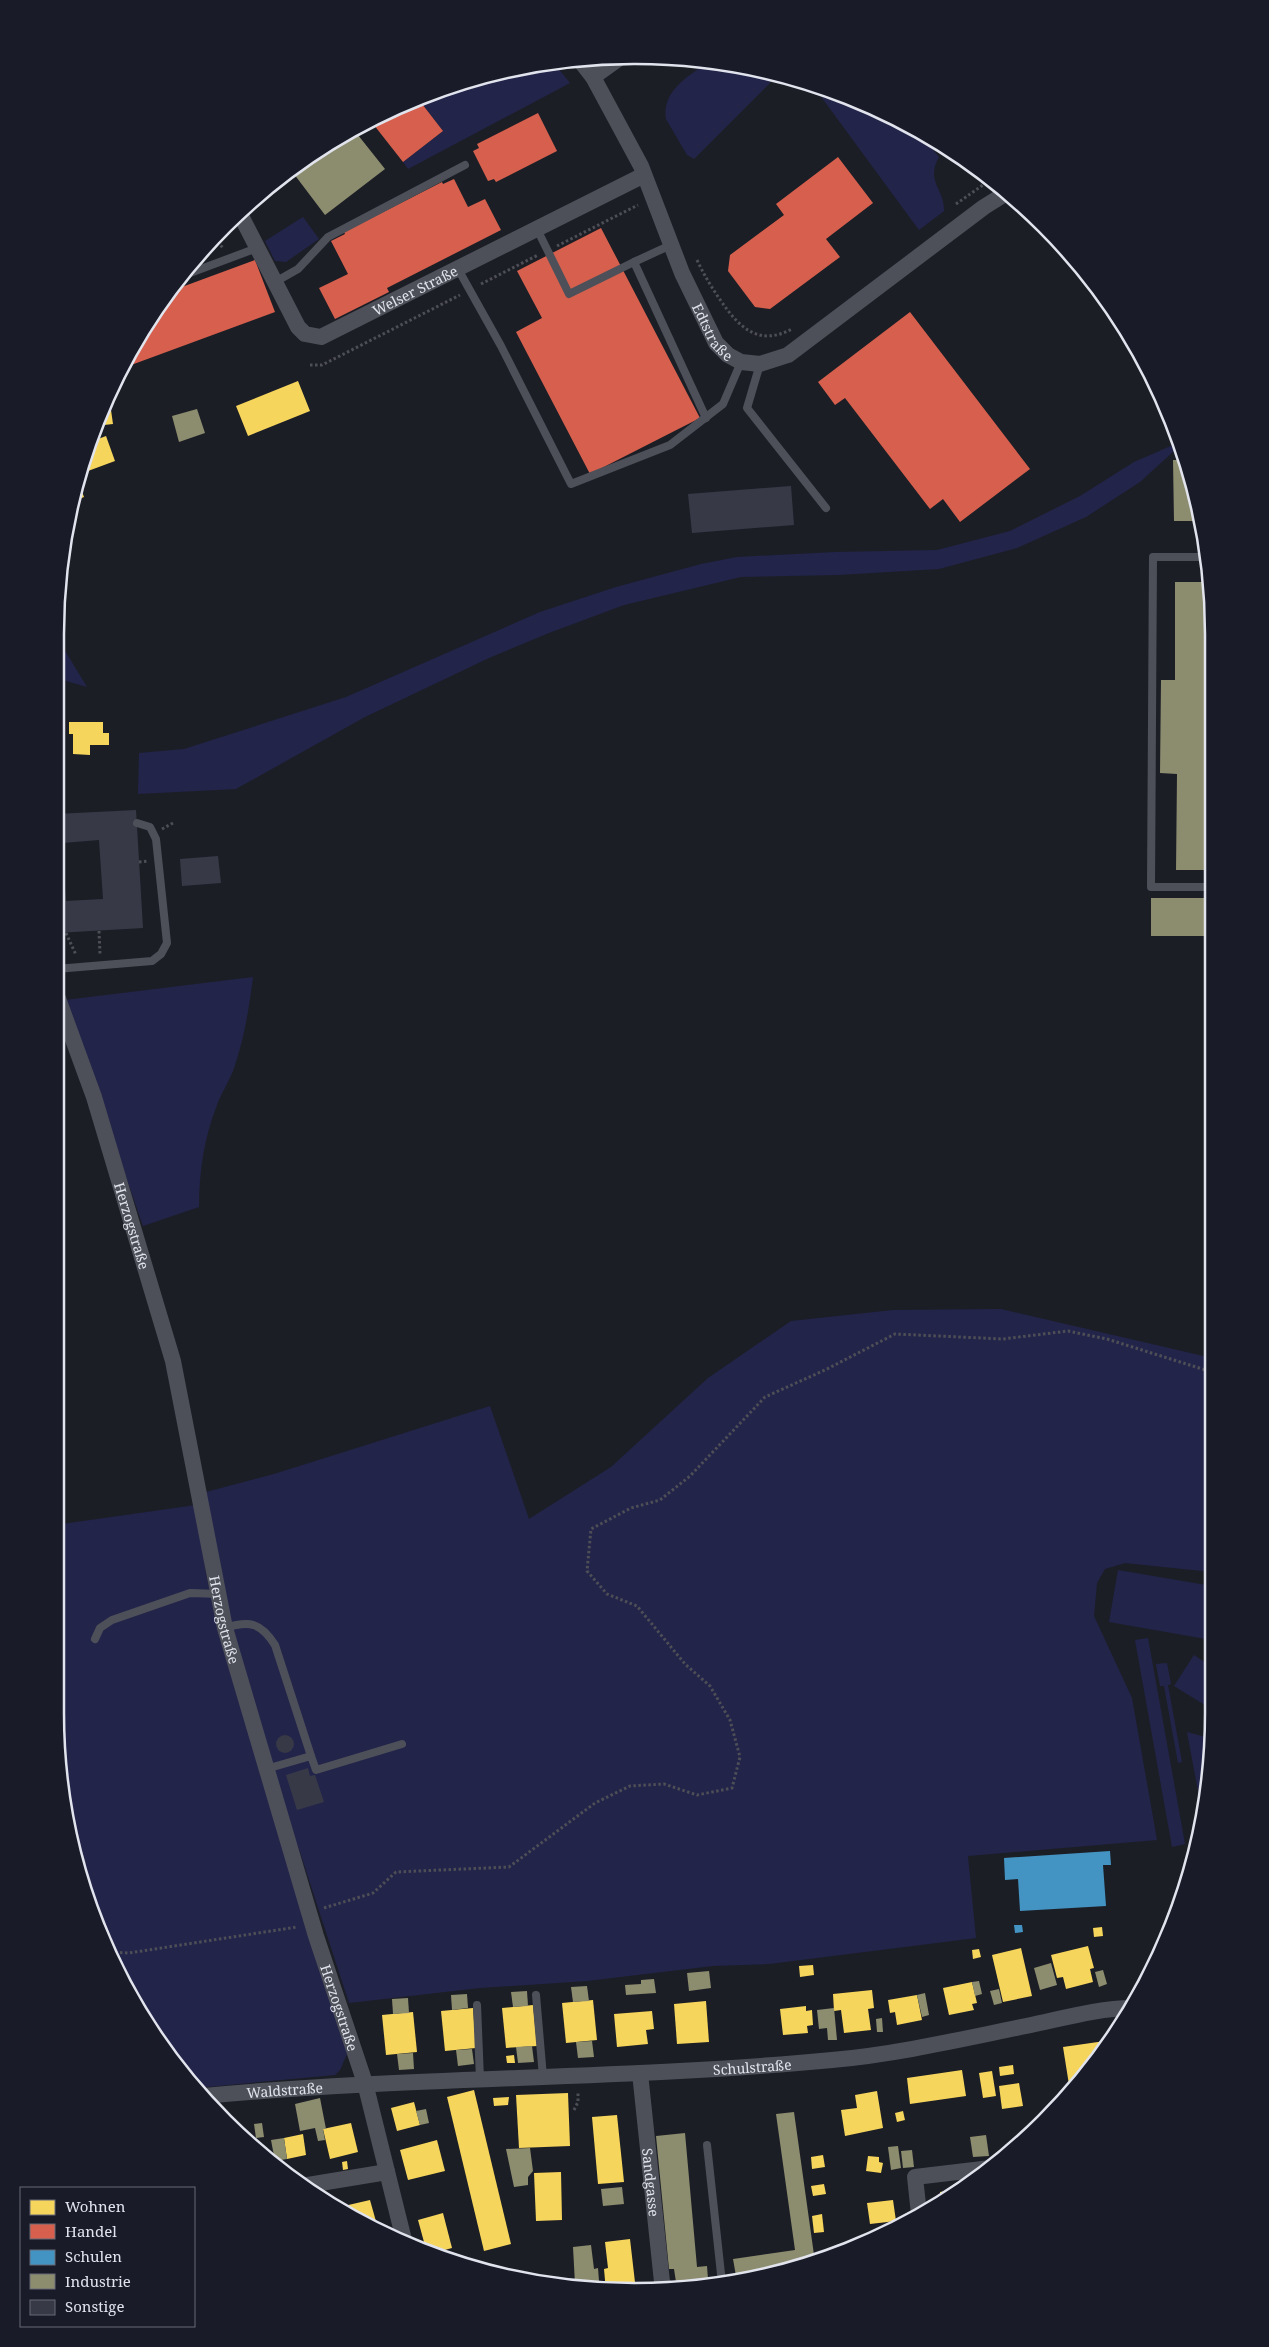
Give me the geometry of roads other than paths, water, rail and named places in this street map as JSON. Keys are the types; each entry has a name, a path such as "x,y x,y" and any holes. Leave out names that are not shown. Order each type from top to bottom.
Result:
{"street":[{"path":"593,77 610,65"},
{"name":"Edtstraße","path":"585,66 593,77 644,175 682,273 716,343 728,355 741,362 760,364 788,354 1001,197"},
{"name":"Welser Straße","path":"243,220 298,327 305,334 312,337 321,336 644,175"},
{"name":"Herzogstraße","path":"64,1015 97,1106 173,1361 225,1628 311,1918 365,2083 402,2234"},
{"name":"Schulstraße","path":"365,2083 640,2073 776,2065 883,2054 926,2047 1076,2015 1123,2008"},
{"name":"Sandgasse","path":"640,2073 662,2282"},
{"name":"Waldstraße","path":"211,2095 365,2083"},
{"path":"918,2208 915,2177 975,2170"},
{"path":"313,2184 387,2172"}],"lane":[{"path":"275,282 298,269 328,237 465,165"},
{"path":"537,229 569,294 671,245"},
{"path":"194,271 257,248"},
{"path":"634,262 706,418"},
{"path":"458,269 501,346 571,484 670,445 723,404 741,362"},
{"path":"760,364 747,408 826,508"},
{"path":"1200,557 1154,557 1151,887 1205,887"},
{"path":"64,968 152,961 161,954 167,943 156,839 150,827 137,823"},
{"path":"95,1639 100,1628 112,1620 190,1593 219,1594"},
{"path":"225,1628 248,1623 267,1632 275,1645 316,1770 402,1744"},
{"path":"266,1769 311,1756"},
{"path":"536,1995 543,2077"},
{"path":"477,2005 480,2079"},
{"path":"707,2145 721,2276"}]}
